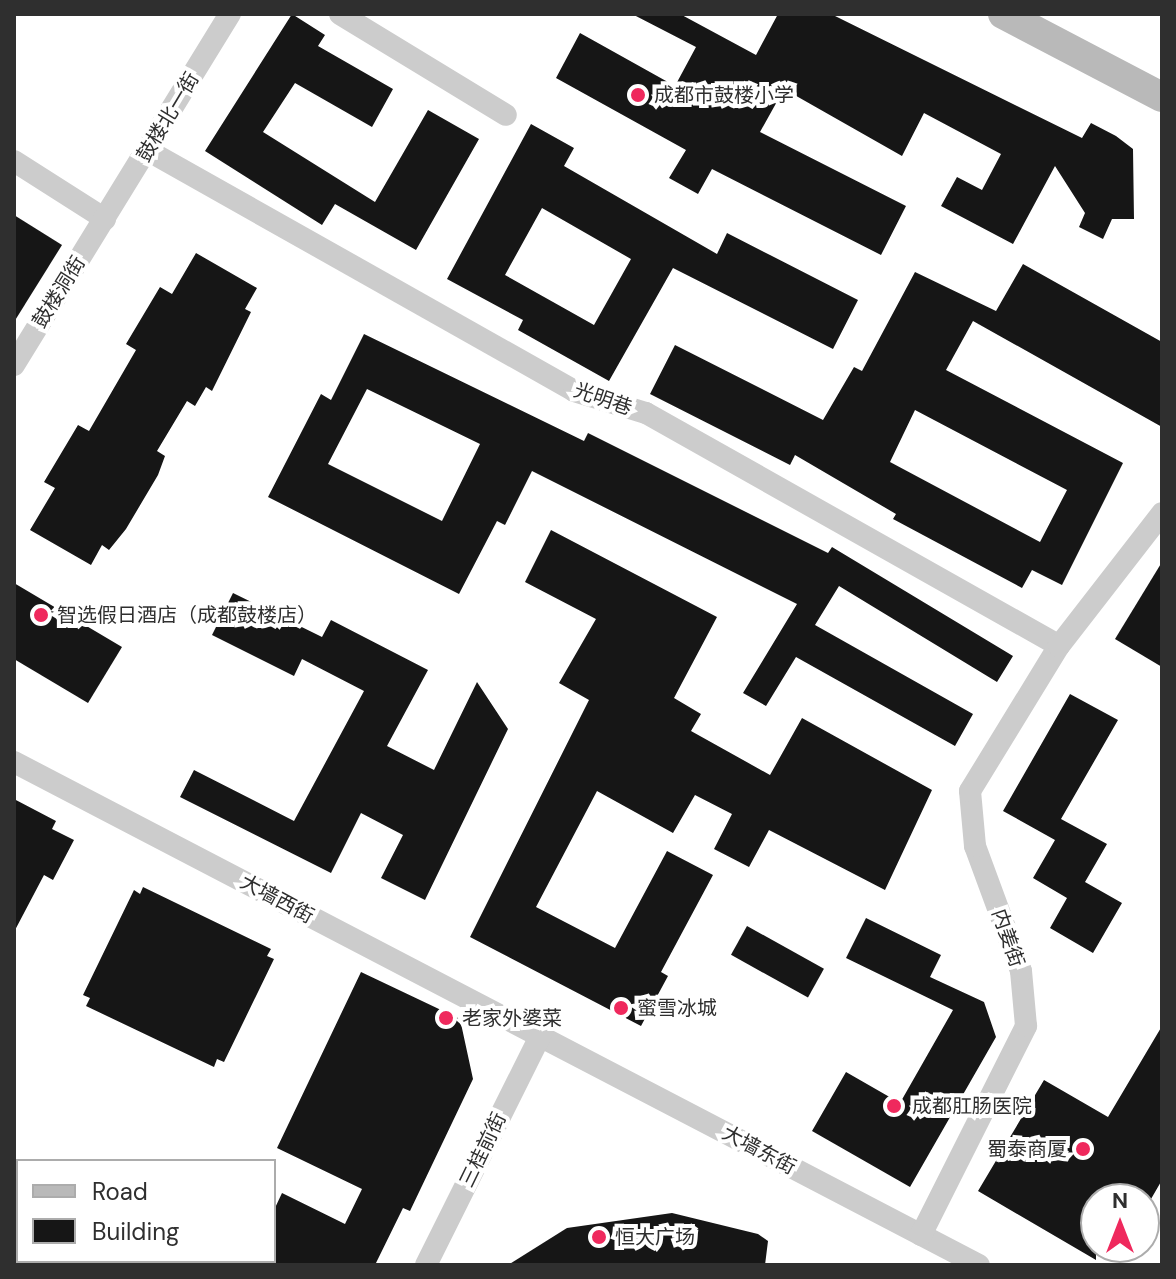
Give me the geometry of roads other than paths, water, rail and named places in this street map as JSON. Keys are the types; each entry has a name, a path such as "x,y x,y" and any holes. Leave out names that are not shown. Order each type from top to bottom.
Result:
{"street":[{"name":"鼓楼北一街","path":"105,219 230,14"},
{"path":"340,14 506,115"},
{"path":"1003,14 1162,97"},
{"name":"光明巷","path":"147,150 574,391 646,413 1059,646"},
{"path":"14,161 105,219"},
{"name":"鼓楼洞街","path":"14,365 105,219"},
{"name":"内姜街","path":"921,1235 1026,1026 1021,971 975,846 970,791 1059,646 1162,513"},
{"name":"大墙西街","path":"14,762 540,1036"},
{"name":"大墙东街","path":"540,1036 979,1265"},
{"name":"三桂前街","path":"426,1265 540,1036"}],"place":[{"name":"成都市鼓楼小学","path":"638,95"},
{"name":"智选假日酒店（成都鼓楼店）","path":"41,615"},
{"name":"蜜雪冰城","path":"621,1008"},
{"name":"老家外婆菜","path":"446,1018"},
{"name":"成都肛肠医院","path":"894,1106"},
{"name":"蜀泰商厦","path":"1083,1149"},
{"name":"恒大广场","path":"599,1237"}]}
